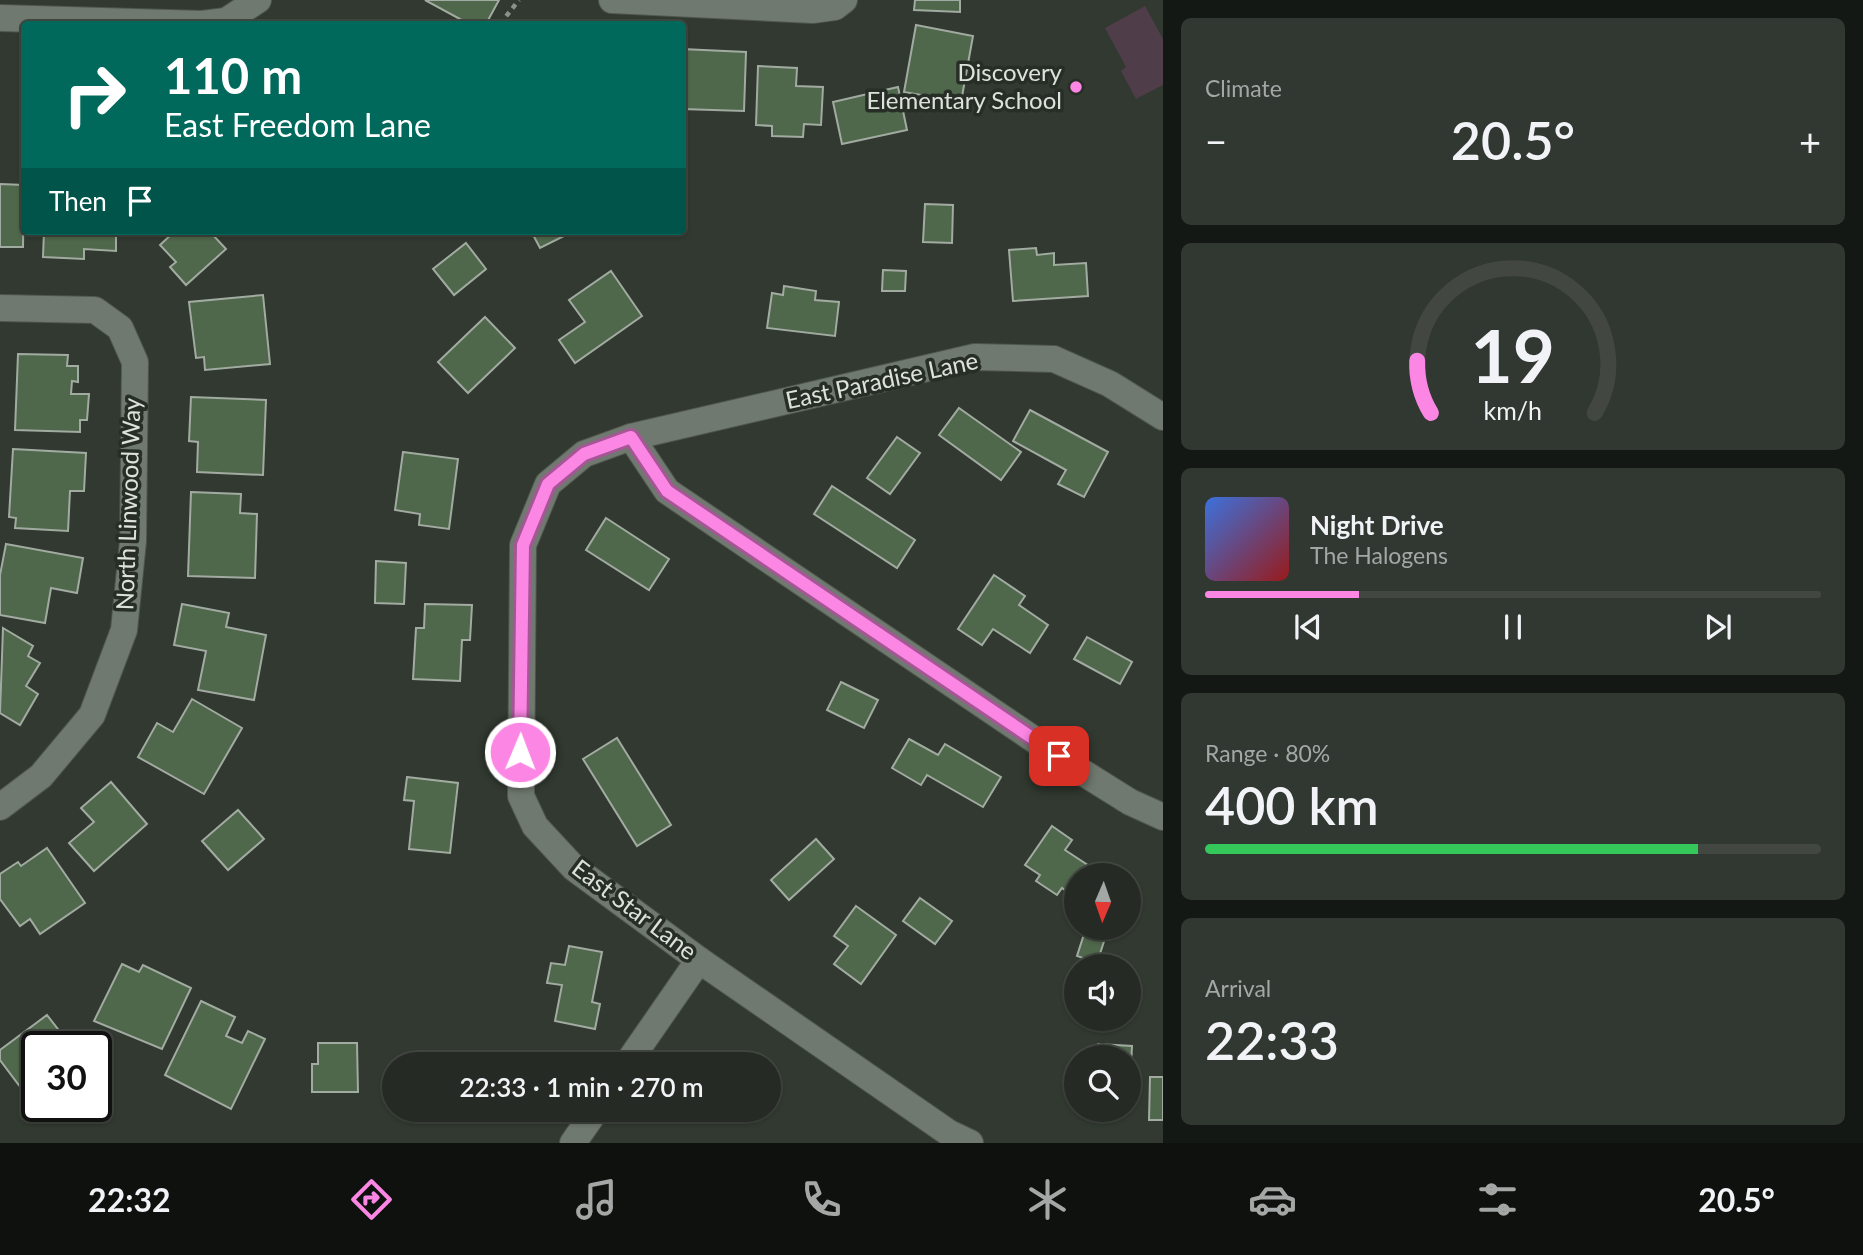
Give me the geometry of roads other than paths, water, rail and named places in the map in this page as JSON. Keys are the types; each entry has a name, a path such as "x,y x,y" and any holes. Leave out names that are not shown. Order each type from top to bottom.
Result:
{"street":[{"path":"226,21 258,0"},
{"path":"612,0 813,10 839,4"},
{"path":"0,18 40,10 167,21"},
{"name":"North Linwood Way","path":"0,308 94,310 120,328 135,362 133,541 124,630 92,715 41,776 0,807"},
{"name":"East Paradise Lane","path":"631,437 975,357 1054,359 1110,384 1163,417"},
{"path":"631,437 667,491 1082,772 1130,802 1163,817"},
{"name":"East Star Lane","path":"631,437 584,454 548,484 523,545 521,796 536,826 574,868 699,960 950,1133 970,1143"},
{"path":"635,1052 699,960"},
{"path":"572,1143 587,1122"}],"place":[{"name":"Discovery Elementary School","path":"1076,87"}]}
